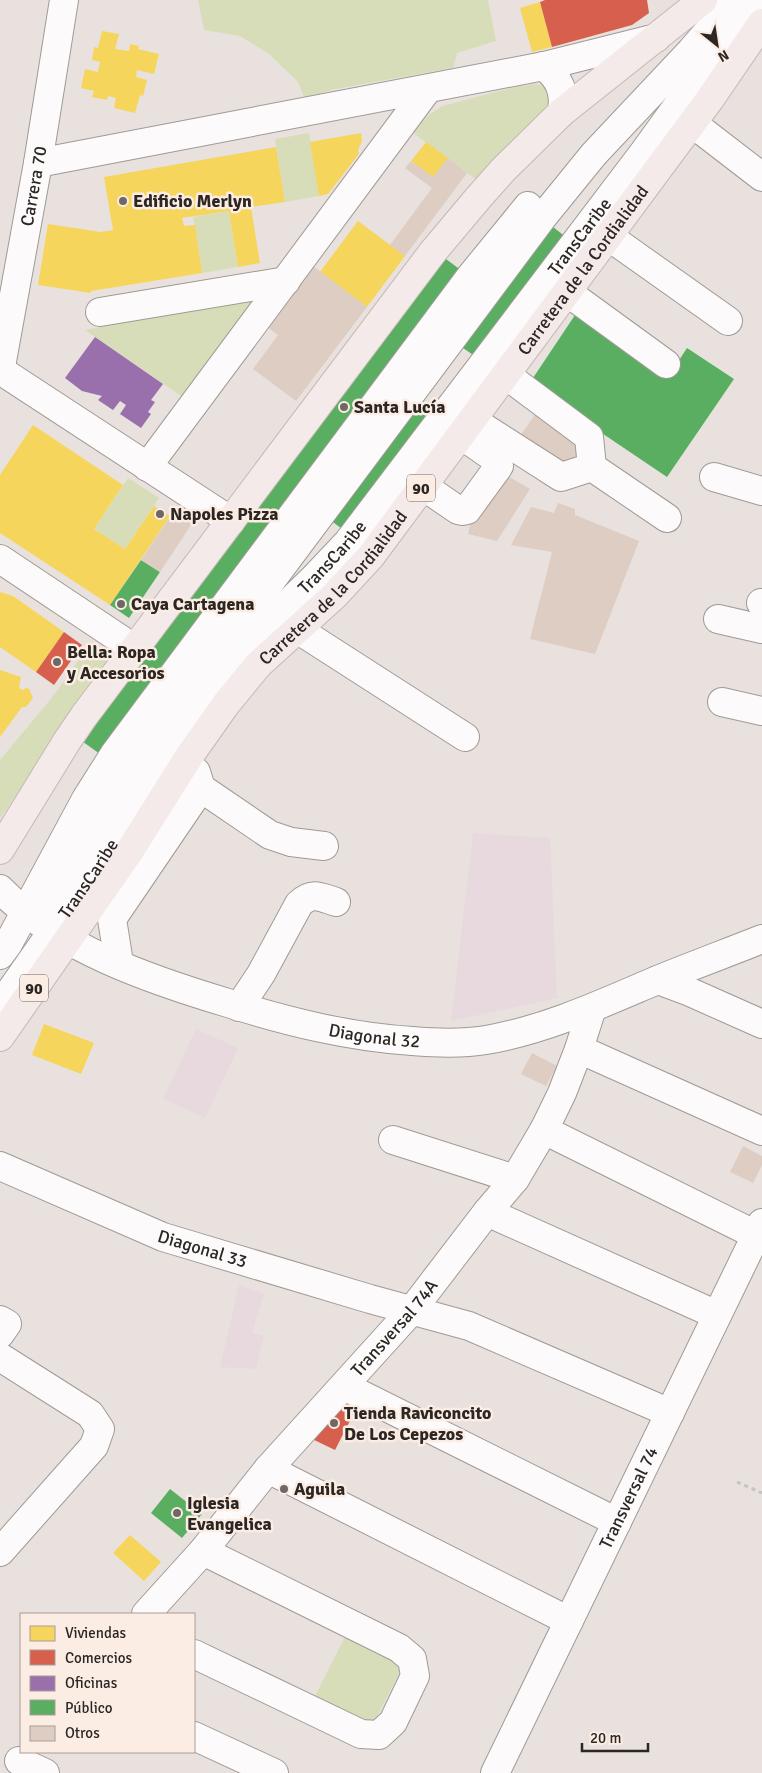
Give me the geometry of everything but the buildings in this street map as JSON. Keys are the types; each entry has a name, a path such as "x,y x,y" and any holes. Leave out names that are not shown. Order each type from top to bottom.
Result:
{"highway":[{"path":"0,850 67,741 432,253 502,170 562,112 703,0"},
{"name":"Carretera de la Cordialidad","path":"0,1037 46,926 129,852 190,755 241,685 258,665 328,602 358,571 608,236 682,118 728,74 762,23"}],"street":[{"name":"Carrera 70","path":"0,371 38,164 64,0"},
{"name":"TransCaribe","path":"648,87 680,42 715,0"},
{"name":"TransCaribe","path":"0,1006 46,926 86,799 115,752 470,277 534,200 734,0"},
{"name":"TransCaribe","path":"0,984 46,926 96,869 175,743 217,684 274,617 314,579 348,542 682,118 754,0"},
{"path":"38,164 427,90 544,66 656,38"},
{"path":"544,66 553,73 559,82 563,93 562,112"},
{"path":"648,87 682,118 762,177"},
{"path":"147,467 427,90"},
{"path":"608,236 728,321"},
{"path":"100,312 286,281"},
{"path":"567,292 666,364"},
{"path":"0,371 230,521"},
{"path":"506,375 589,436 592,467"},
{"path":"466,427 561,477 592,467"},
{"path":"423,486 458,510 467,510 499,466 497,460 466,427"},
{"path":"592,467 667,518"},
{"path":"714,477 762,490"},
{"path":"0,560 135,649"},
{"path":"718,619 762,612"},
{"path":"298,629 465,737"},
{"path":"722,702 762,711"},
{"path":"190,755 201,788 270,835 291,842 324,846"},
{"path":"119,964 112,919 201,788"},
{"name":"Diagonal 32","path":"0,889 46,926 119,964 186,990 292,1022 340,1033 434,1043 484,1040 522,1033 592,1008 762,938"},
{"path":"239,1007 261,974 306,897 316,896 336,902"},
{"name":"TransCaribe","path":"0,955 46,926"},
{"path":"658,980 762,1024"},
{"name":"Transversal 74A","path":"147,1613 202,1551 268,1469 412,1310 487,1212 515,1179 544,1130 562,1092 579,1049 592,1008"},
{"path":"579,1049 762,1131"},
{"path":"544,1130 759,1229"},
{"path":"393,1140 515,1179"},
{"name":"Diagonal 33","path":"0,1166 163,1236 370,1299 469,1326 670,1413"},
{"path":"487,1212 717,1315"},
{"name":"Transversal 74","path":"495,1773 759,1229"},
{"path":"0,1357 90,1414 100,1429 94,1446 1,1550"},
{"path":"344,1386 617,1522"},
{"path":"268,1469 569,1621"},
{"path":"195,1654 361,1734 379,1735 393,1722 414,1676 412,1659 399,1648 202,1551"},
{"path":"195,1736 274,1773"},
{"path":"18,1762 45,1773"}],"path":[{"path":"737,1482 762,1493"}],"shaded area":[{"path":"473,833 550,838 557,998 451,1021"},
{"path":"196,1029 238,1048 205,1118 163,1099"},
{"path":"239,1285 264,1294 252,1333 264,1336 256,1369 220,1367"}],"green space":[{"path":"198,0 488,0 496,41 457,53 453,68 335,89 305,99 298,82 269,54 240,36 204,30"},
{"path":"536,84 547,86 555,104 478,181 413,133 426,117 442,106 515,87"},
{"path":"309,133 319,196 285,202 275,139"},
{"path":"229,211 238,267 202,273 193,217"},
{"path":"259,296 184,398 85,330"},
{"path":"128,478 159,498 125,549 94,529"},
{"path":"92,641 107,657 109,664 0,818 0,760 54,695"},
{"path":"348,1631 406,1660 369,1732 311,1704"}],"place":[{"name":"Edificio Merlyn","path":"123,201"},
{"name":"Santa Lucía","path":"344,407"},
{"name":"Napoles Pizza","path":"160,514"},
{"name":"Caya Cartagena","path":"121,604"},
{"name":"Bella: Ropa y Accesorios","path":"57,662"},
{"name":"Tienda Raviconcito De Los Cepezos","path":"334,1423"},
{"name":"Aguila","path":"284,1489"},
{"name":"Iglesia Evangelica","path":"177,1513"}]}
